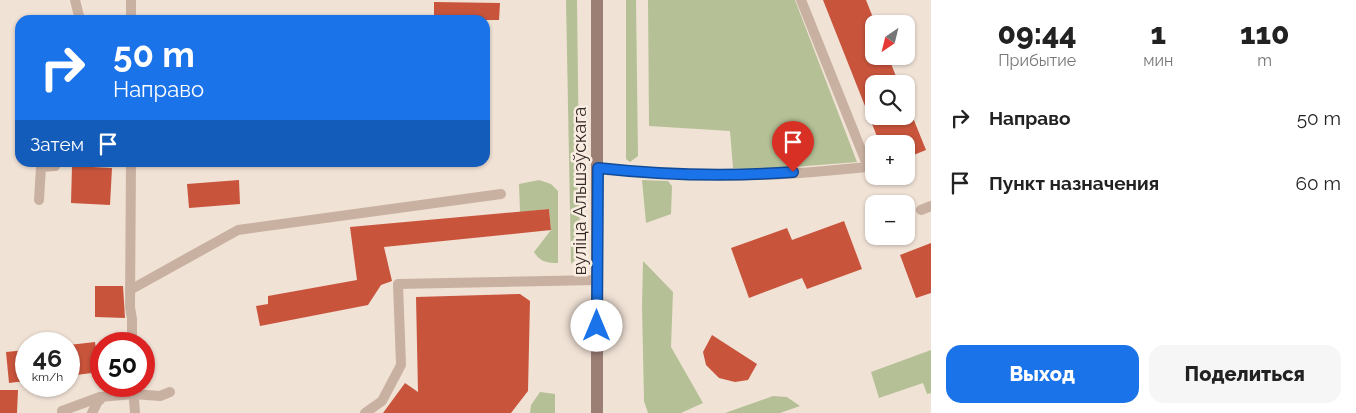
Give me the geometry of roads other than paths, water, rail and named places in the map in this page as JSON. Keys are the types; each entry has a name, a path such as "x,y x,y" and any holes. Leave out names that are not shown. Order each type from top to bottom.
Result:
{"main road":[{"name":"вуліца Альшэўскага","path":"596,0 598,168 597,413"}],"lane":[{"path":"76,0 79,15"},
{"path":"131,0 131,15"},
{"path":"598,168 678,174 755,175 868,167 801,0"},
{"path":"39,200 41,167"},
{"path":"131,167 132,332"},
{"path":"130,290 238,230 501,194"},
{"path":"365,413 382,401 400,365 398,284 597,280"},
{"path":"155,395 160,396 170,392"},
{"path":"62,413 62,411 100,397"},
{"path":"92,413 100,397"},
{"path":"100,397 100,413"},
{"path":"134,397 135,413"}]}
